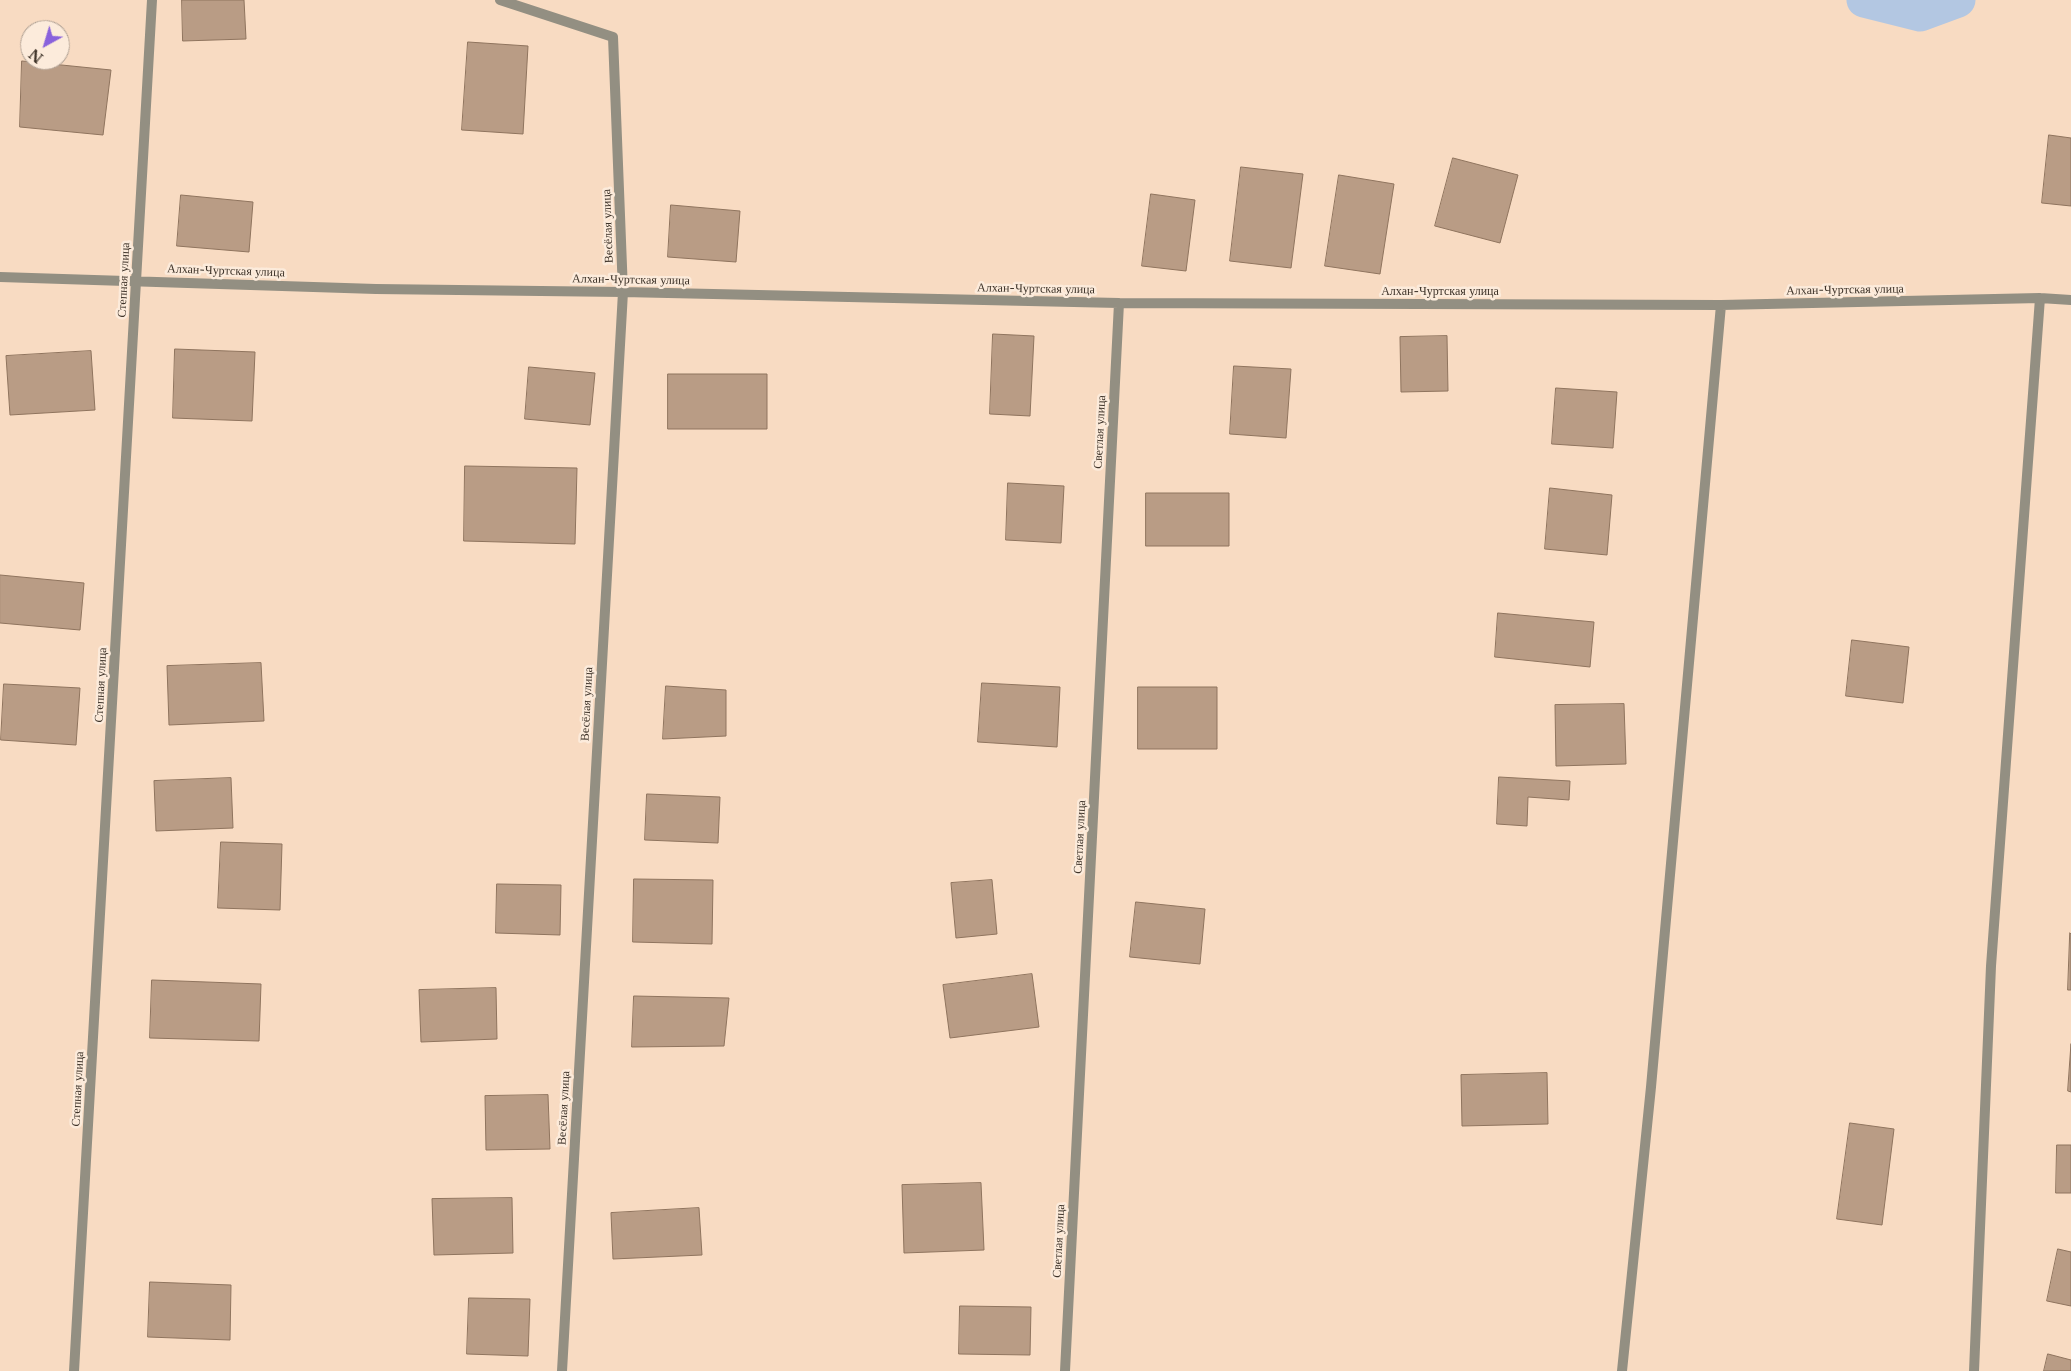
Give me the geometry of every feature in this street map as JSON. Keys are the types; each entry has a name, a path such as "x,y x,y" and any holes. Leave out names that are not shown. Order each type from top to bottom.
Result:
{"street":[{"name":"Степная улица","path":"74,1371 152,0"},
{"name":"Весёлая улица","path":"500,0 613,37 623,292 562,1371"},
{"name":"Алхан-Чуртская улица","path":"0,277 376,289 623,292 1119,304 1721,305 2040,298 2071,300"},
{"path":"1974,1371 1991,966 2040,298"},
{"name":"Светлая улица","path":"1065,1371 1119,304"},
{"path":"1622,1371 1651,1087 1721,305"}],"building":[{"path":"182,0 244,0 246,39 183,41"},
{"path":"468,42 528,46 523,134 462,130"},
{"path":"70,66 111,70 103,135 20,127 22,70 70,70"},
{"path":"2049,135 2071,138 2071,206 2042,203"},
{"path":"1453,158 1518,175 1500,243 1435,226"},
{"path":"1241,167 1303,174 1291,268 1230,261"},
{"path":"1339,175 1394,184 1380,274 1325,266"},
{"path":"1151,194 1195,200 1186,271 1142,266"},
{"path":"181,195 253,202 249,252 177,246"},
{"path":"671,205 740,211 736,262 668,257"},
{"path":"993,334 1034,336 1030,416 990,414"},
{"path":"1447,336 1448,391 1401,392 1400,337"},
{"path":"175,349 255,352 252,421 173,418"},
{"path":"91,351 95,410 10,415 6,356"},
{"path":"1234,366 1291,369 1286,438 1230,434"},
{"path":"529,367 595,373 590,425 525,419"},
{"path":"668,374 767,374 767,429 668,429"},
{"path":"1556,388 1617,392 1613,448 1552,444"},
{"path":"465,466 577,468 575,544 464,541"},
{"path":"1008,483 1064,486 1061,543 1006,540"},
{"path":"1550,488 1612,495 1607,555 1545,549"},
{"path":"1146,493 1229,493 1229,546 1146,546"},
{"path":"0,575 84,583 80,630 0,623"},
{"path":"1498,613 1594,622 1590,667 1495,657"},
{"path":"1852,640 1909,647 1903,703 1846,696"},
{"path":"261,663 264,721 169,725 167,666"},
{"path":"982,683 1060,687 1057,747 978,742"},
{"path":"4,684 80,688 76,745 1,740"},
{"path":"666,686 726,690 726,736 663,739"},
{"path":"1138,687 1217,687 1217,749 1138,749"},
{"path":"1624,704 1626,764 1556,766 1555,705"},
{"path":"1499,777 1570,781 1569,800 1528,797 1527,826 1497,824"},
{"path":"231,778 233,828 156,831 154,781"},
{"path":"647,794 720,797 718,843 645,840"},
{"path":"221,842 282,844 280,910 218,908"},
{"path":"634,879 713,880 712,944 633,942"},
{"path":"992,880 997,934 956,938 951,883"},
{"path":"497,884 561,885 560,935 496,933"},
{"path":"1136,902 1205,909 1200,964 1130,957"},
{"path":"2070,933 2071,990 2068,990"},
{"path":"1032,974 1039,1027 950,1038 943,985"},
{"path":"152,980 261,984 259,1041 150,1038"},
{"path":"496,988 497,1039 421,1042 419,990"},
{"path":"634,996 729,998 724,1046 632,1047"},
{"path":"2071,1044 2071,1092 2068,1091"},
{"path":"1547,1073 1548,1124 1462,1126 1461,1075"},
{"path":"548,1095 550,1149 486,1150 485,1096"},
{"path":"1850,1123 1894,1129 1882,1225 1837,1219"},
{"path":"2057,1145 2071,1145 2071,1193 2056,1193"},
{"path":"981,1183 984,1250 904,1253 902,1185"},
{"path":"512,1198 513,1253 434,1255 432,1199"},
{"path":"699,1208 702,1255 613,1259 611,1213"},
{"path":"2058,1249 2071,1252 2071,1306 2047,1301"},
{"path":"150,1282 231,1285 230,1340 148,1337"},
{"path":"469,1298 530,1299 528,1356 467,1354"},
{"path":"960,1306 1031,1307 1030,1355 959,1354"},
{"path":"2048,1354 2071,1360 2071,1371 2044,1371"}],"waterway":[{"path":"1864,0 1920,14 1958,0"}]}
